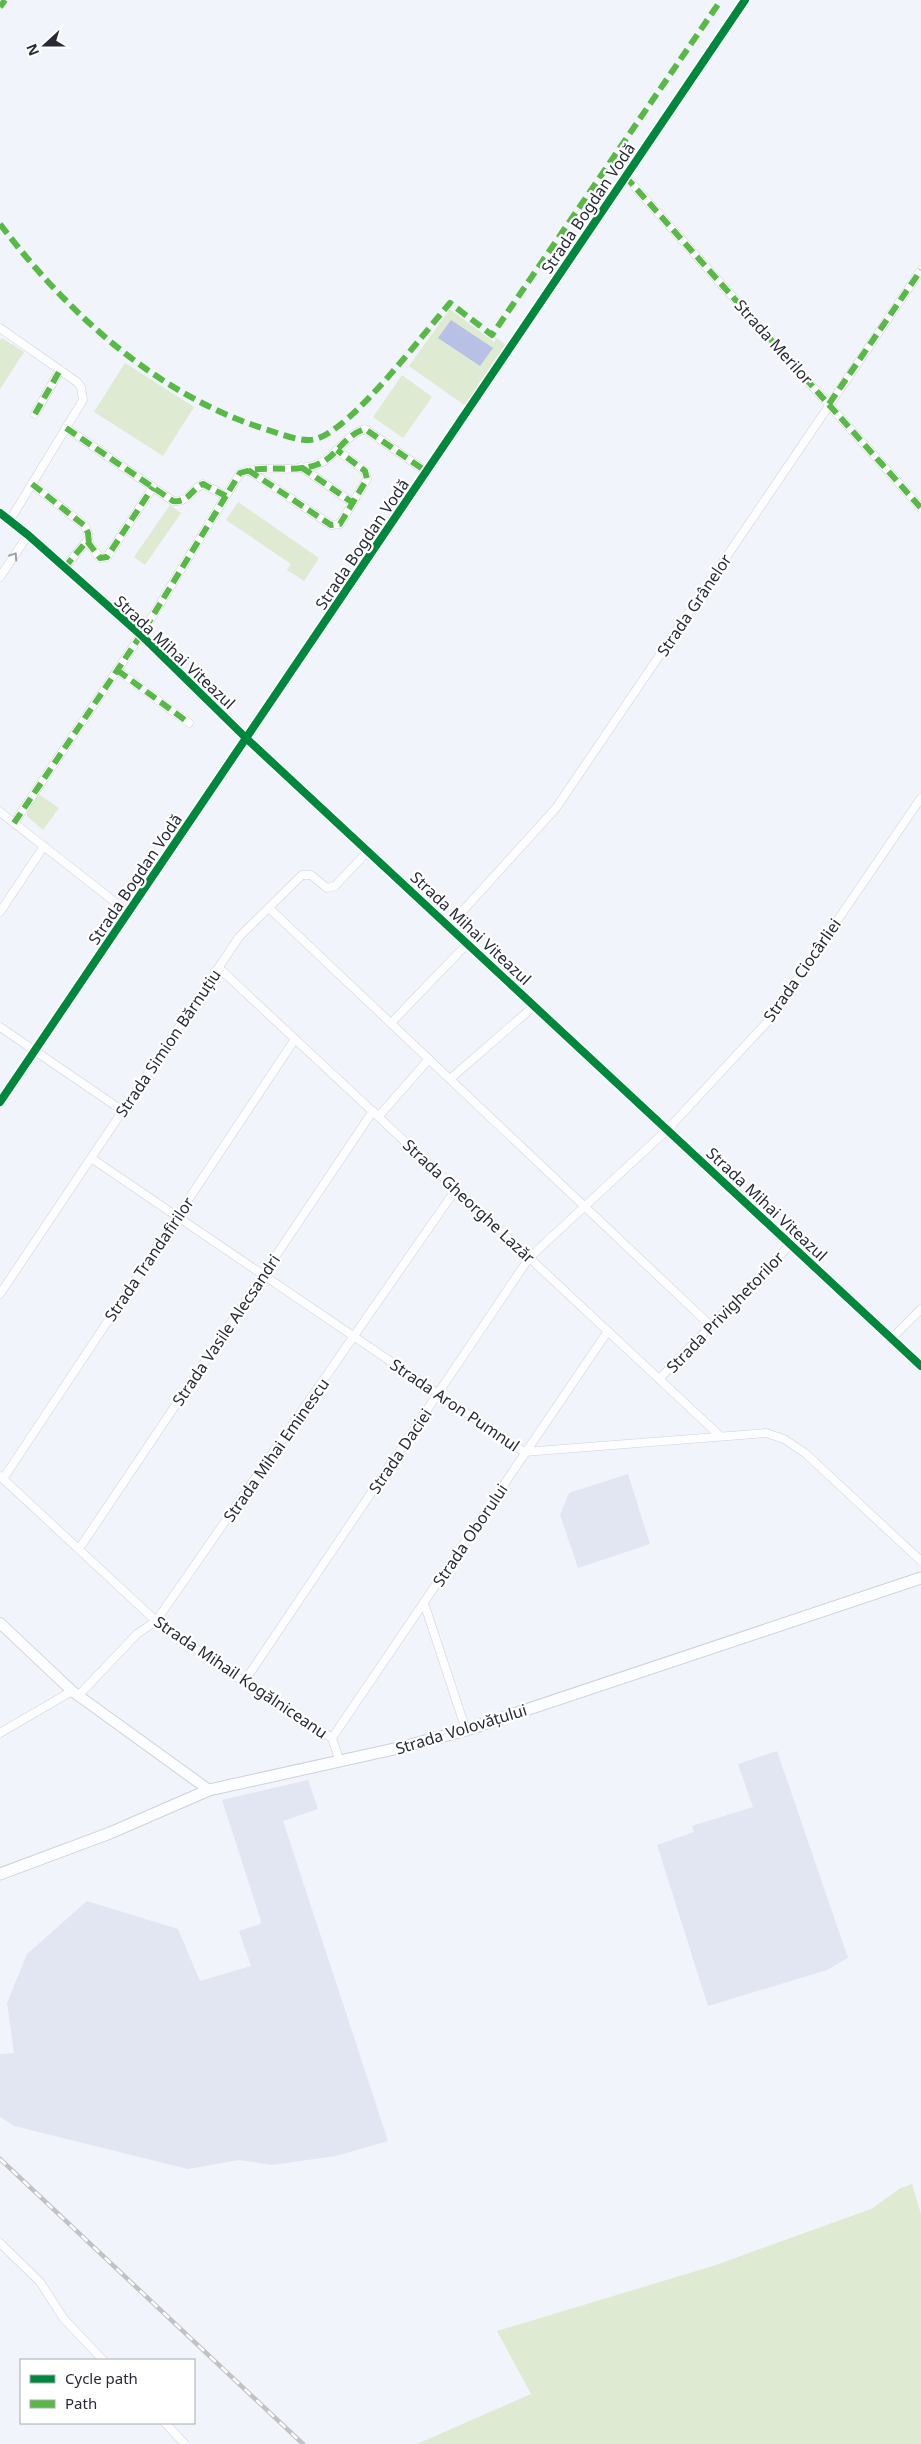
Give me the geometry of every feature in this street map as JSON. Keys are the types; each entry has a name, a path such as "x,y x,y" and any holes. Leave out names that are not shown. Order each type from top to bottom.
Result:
{"main road":[{"name":"Strada Volovățului","path":"0,1874 110,1833 210,1790 340,1762 466,1730 921,1578"}],"street":[{"name":"Strada Bogdan Vodă","path":"0,1102 247,739 744,0"},
{"name":"Strada Merilor","path":"625,176 921,508"},
{"name":"Strada Grânelor","path":"449,926 556,808 921,270"},
{"path":"0,328 77,382 83,393 83,400 10,520"},
{"path":"35,414 60,370"},
{"path":"66,428 173,501 189,498 199,485 204,484 226,496"},
{"path":"14,823 141,636 240,473 264,467 318,465 337,450 347,437 365,429 427,472"},
{"path":"248,470 332,525 343,522 366,484 367,475 365,471 337,450"},
{"path":"301,467 353,503"},
{"path":"32,484 85,526 88,533 89,543 87,541 64,568"},
{"path":"87,541 100,558 107,557 153,487"},
{"name":"Strada Mihai Viteazul","path":"0,513 28,535 141,636 247,739 921,1366"},
{"path":"0,577 28,535"},
{"path":"118,670 189,723"},
{"name":"Strada Ciocârliei","path":"586,1207 667,1130 770,1019 921,798"},
{"path":"0,812 129,913"},
{"path":"0,912 44,846"},
{"name":"Strada Simion Bărnuțiu","path":"0,1294 240,937 302,875 311,876 327,888 335,886 368,851"},
{"path":"269,908 711,1326"},
{"path":"391,1023 467,944"},
{"name":"Strada Gheorghe Lazăr","path":"219,968 719,1435"},
{"path":"450,1079 534,1006"},
{"path":"0,1027 123,1111"},
{"name":"Strada Trandafirilor","path":"2,1477 296,1038"},
{"name":"Strada Vasile Alecsandri","path":"79,1549 263,1275 376,1114 429,1059"},
{"name":"Strada Aron Pumnul","path":"91,1158 524,1452 719,1435 766,1433 784,1439 805,1453 921,1561"},
{"name":"Strada Mihai Eminescu","path":"0,1732 75,1693 136,1634 156,1621 456,1189"},
{"name":"Strada Daciei","path":"244,1682 529,1258 586,1207"},
{"name":"Strada Privighetorilor","path":"659,1379 790,1245"},
{"path":"891,1339 921,1309"},
{"name":"Strada Oborului","path":"332,1738 524,1452 608,1331"},
{"name":"Strada Mihail Kogălniceanu","path":"2,1477 156,1621 244,1682 332,1738 340,1762"},
{"path":"424,1603 466,1730"},
{"path":"0,1623 4,1633 75,1693 210,1790"},
{"path":"0,2243 40,2282 64,2319 102,2359"},
{"path":"165,2424 185,2444"}],"shaded area":[{"path":"628,1474 650,1544 578,1568 560,1515 569,1493"},
{"path":"777,1751 848,1958 827,1970 708,2006 657,1845 694,1832 692,1826 753,1807 738,1764"},
{"path":"308,1780 318,1809 283,1821 388,2141 336,2156 272,2165 239,2160 188,2169 14,2126 0,2117 0,2054 14,2053 7,2003 27,1954 87,1901 178,1929 200,1981 251,1966 239,1931 260,1924 261,1921 222,1800"}],"green space":[{"path":"450,309 494,342 497,338 507,346 467,407 409,366"},
{"path":"2,338 24,352 0,389 0,340"},
{"path":"125,363 194,407 163,456 94,412"},
{"path":"402,375 432,397 403,438 373,417"},
{"path":"238,502 319,558 304,581 287,570 291,564 226,520"},
{"path":"170,505 181,513 145,565 134,557"},
{"path":"39,794 59,808 43,830 27,816 27,810"},
{"path":"912,2184 921,2214 921,2444 417,2444 531,2394 497,2331 713,2266 871,2209 901,2188"}],"water":[{"path":"451,320 493,348 480,366 438,338"}],"railway":[{"path":"0,2159 303,2444"}],"marked path":[{"path":"0,7 5,0"},
{"path":"0,224 55,289 86,320 118,348 153,374 189,396 228,415 292,437 304,440 316,439 349,418 367,400 450,303 492,335 721,0"},
{"path":"625,176 921,508"},
{"path":"829,404 921,270"},
{"path":"35,414 60,370"},
{"path":"66,428 173,501 183,500 203,484 226,496"},
{"path":"14,823 141,635 240,473 250,470 298,468 316,465 323,462 357,432 365,429 427,472"},
{"path":"248,470 331,525 340,524 367,479 365,471 337,450"},
{"path":"301,467 353,503"},
{"path":"32,484 85,526 89,543 87,541"},
{"path":"64,568 87,541 100,558 107,557 153,487"},
{"path":"117,670 189,723"}],"cycle path":[{"path":"0,1102 745,0"},
{"path":"0,513 28,535 141,635 247,739 921,1366"}]}
